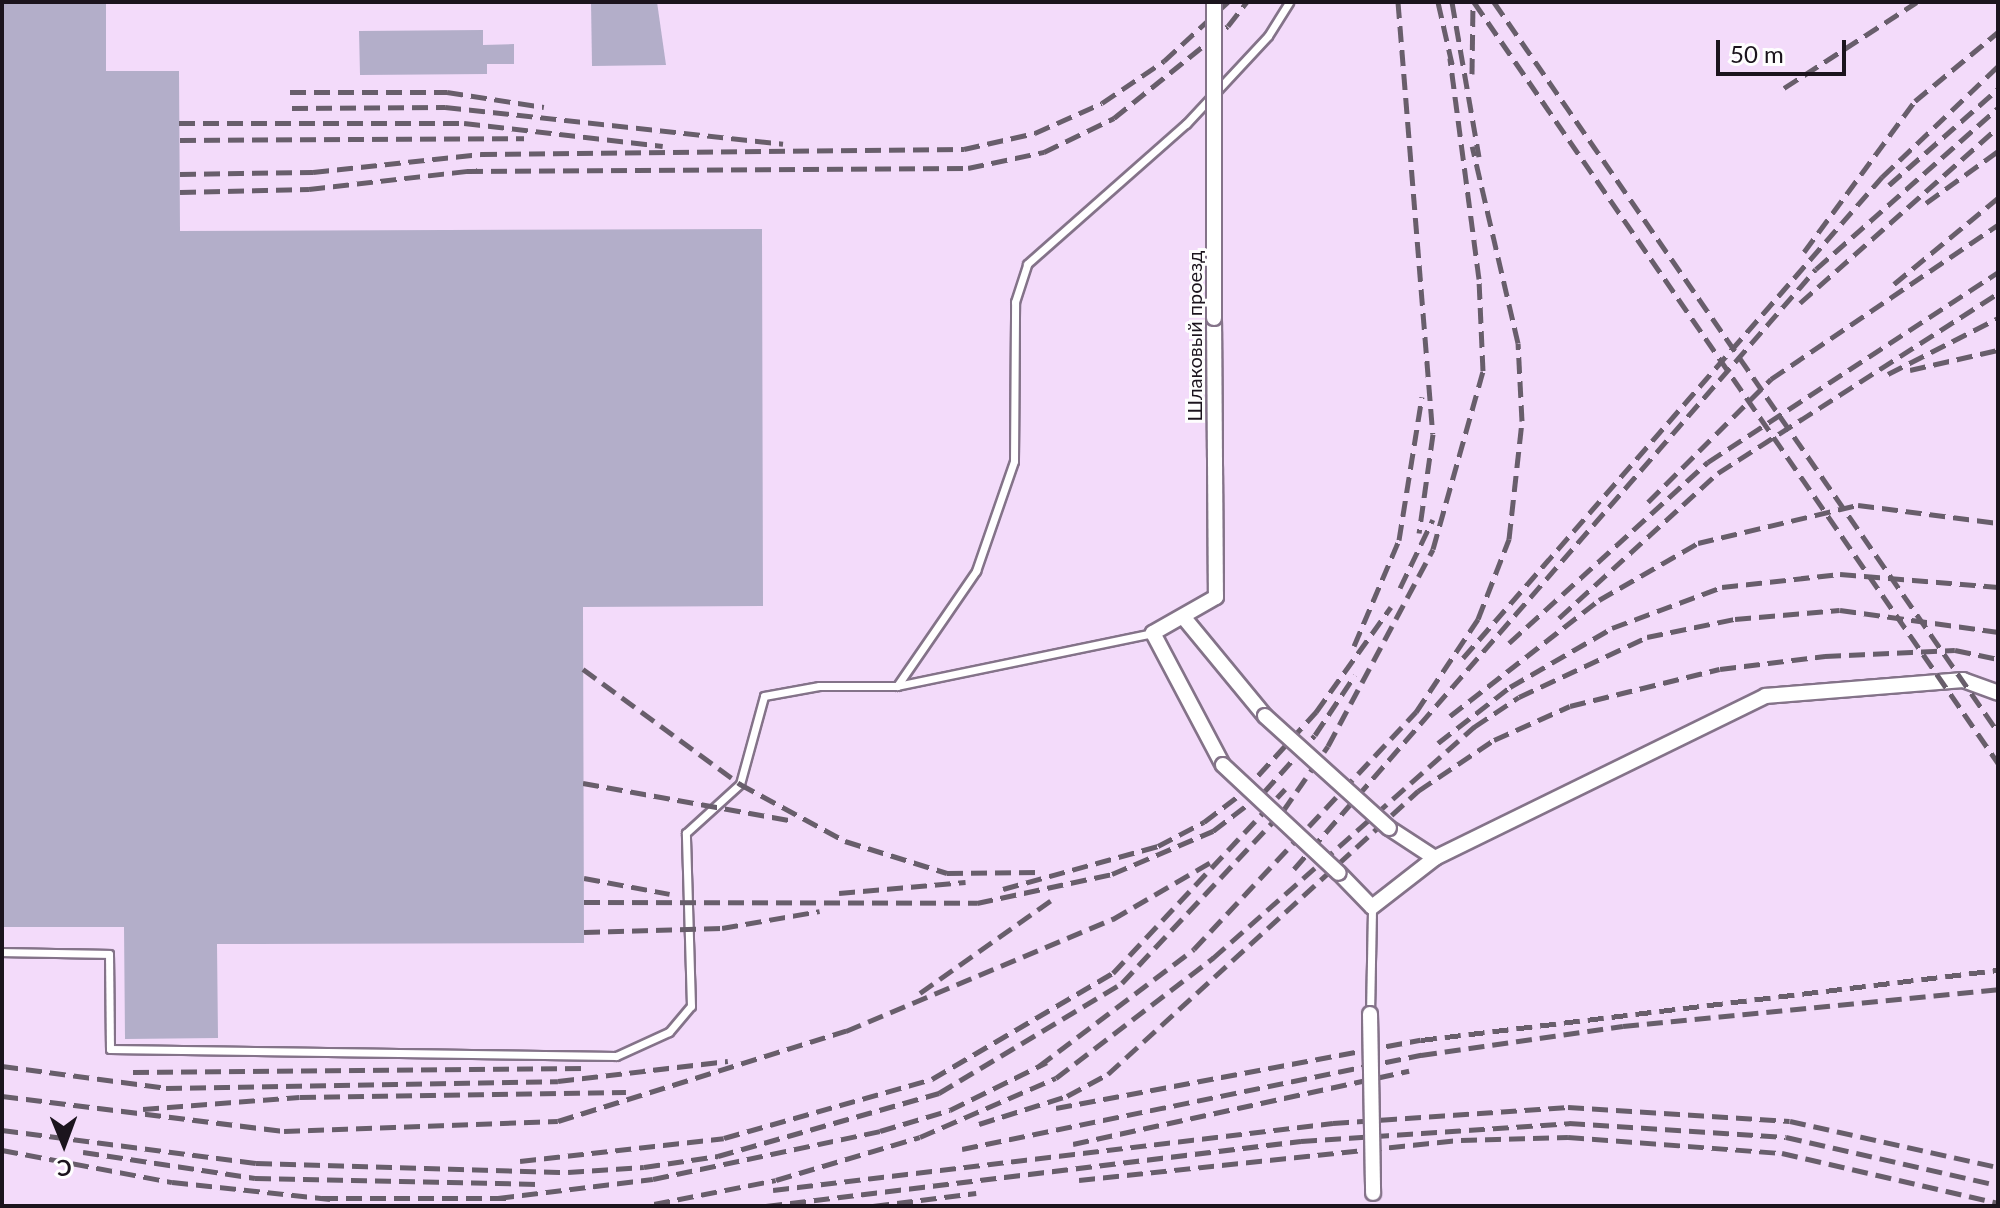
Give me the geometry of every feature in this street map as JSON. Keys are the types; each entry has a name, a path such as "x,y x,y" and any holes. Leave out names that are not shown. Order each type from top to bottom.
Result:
{"street":[{"name":"Шлаковый проезд","path":"1153,633 1185,619 1216,597 1214,2"},
{"path":"1185,619 1265,716 1389,828 1435,858"},
{"path":"1153,633 1223,765 1372,907 1435,858 1765,696 1963,680 1998,693"},
{"path":"1370,1014 1373,1200"}],"lane":[{"path":"897,686 976,571 1014,461 1015,302 1027,264 1186,124 1268,36 1289,2"},
{"path":"2,952 109,954 110,1049 616,1056 669,1032 691,1006 686,833 740,784 764,696 819,686 897,686 1153,633"},
{"path":"1370,1014 1372,907"}],"path":[{"path":"1028,1206 1036,1206"}],"shaded area":[{"path":"2,2 1998,2 1998,1206 2,1206"}],"building":[{"path":"2,2 106,2 106,71 179,71 180,231 762,229 763,606 583,607 584,943 217,944 218,1038 125,1039 124,927 2,927"},
{"path":"591,2 657,2 666,65 592,66"},
{"path":"483,30 483,45 514,44 514,64 487,64 487,74 360,75 359,31"}],"railway":[{"path":"180,174 313,172 481,154 964,149 1035,133 1102,103 1164,61 1228,2"},
{"path":"467,171 968,168 1044,152 1114,118 1228,26 1247,2"},
{"path":"1398,2 1433,434 1419,533"},
{"path":"1438,2 1453,68"},
{"path":"1452,2 1479,157"},
{"path":"1472,74 1473,2"},
{"path":"1474,2 1998,763"},
{"path":"1494,2 1998,732"},
{"path":"1784,88 1917,2"},
{"path":"1804,252 1915,101 1998,32"},
{"path":"2,1130 256,1163 568,1172 644,1167 718,1156 939,1093 1122,983 1283,811 1328,746 1433,549 1483,371 1479,279 1450,58"},
{"path":"1463,658 1882,177 1998,66"},
{"path":"1889,185 1998,89"},
{"path":"290,92 447,92 544,107"},
{"path":"292,108 445,107 783,144"},
{"path":"1294,869 1816,269 1998,108"},
{"path":"179,123 464,123 663,146"},
{"path":"1800,303 1998,127"},
{"path":"180,140 524,138"},
{"path":"1039,1066 1194,949 1416,712 1478,619 1509,539 1522,421 1518,343 1472,146"},
{"path":"1926,203 1998,151"},
{"path":"180,192 309,189 477,170"},
{"path":"1894,284 1998,198"},
{"path":"1648,502 1771,379 1998,225"},
{"path":"1509,643 1708,462 1998,272"},
{"path":"1559,618 1718,473 1998,293"},
{"path":"1888,374 1998,318"},
{"path":"1910,370 1998,350"},
{"path":"1354,646 1399,540 1422,397"},
{"path":"1450,716 1599,600 1698,543 1858,505 1998,523"},
{"path":"1400,588 1433,519"},
{"path":"1438,743 1510,687 1612,628 1722,587 1840,574 1998,587"},
{"path":"1003,889 1158,846 1204,822 1242,793 1316,712 1391,607"},
{"path":"654,1204 776,1180 920,1137 1056,1078 1213,958 1474,727 1519,697 1647,637 1735,619 1840,610 1998,632"},
{"path":"979,1124 1067,1096 1108,1074 1418,791 1494,740 1570,706 1720,669 1825,656 1955,650 1998,659"},
{"path":"583,669 740,784 845,841 947,873 1040,872"},
{"path":"584,902 977,903 1112,874 1213,831 1264,792 1315,735 1355,675"},
{"path":"583,783 789,820"},
{"path":"520,1161 724,1138 932,1079 1113,973 1285,789"},
{"path":"2,1096 284,1131 558,1121 846,1031 1113,919 1211,862"},
{"path":"584,878 670,894"},
{"path":"839,893 966,882"},
{"path":"920,993 1057,896"},
{"path":"584,932 722,928 820,911"},
{"path":"1056,1108 1421,1040 1998,970"},
{"path":"962,1149 1421,1055 1623,1026 1998,989"},
{"path":"2,1066 166,1088 558,1081 728,1061"},
{"path":"498,1198 653,1179 880,1131 950,1110 1047,1062"},
{"path":"133,1072 585,1068"},
{"path":"1073,1144 1409,1071"},
{"path":"143,1109 300,1097 626,1092"},
{"path":"773,1190 1333,1123 1568,1107 1790,1121 1998,1167"},
{"path":"766,1206 1301,1141 1569,1123 1786,1137 1998,1185"},
{"path":"1079,1180 1461,1140 1568,1137 1782,1153 1998,1203"},
{"path":"2,1150 172,1182 330,1199"},
{"path":"83,1152 255,1178 537,1184"},
{"path":"873,1206 976,1193"},
{"path":"322,1198 510,1198"}]}
